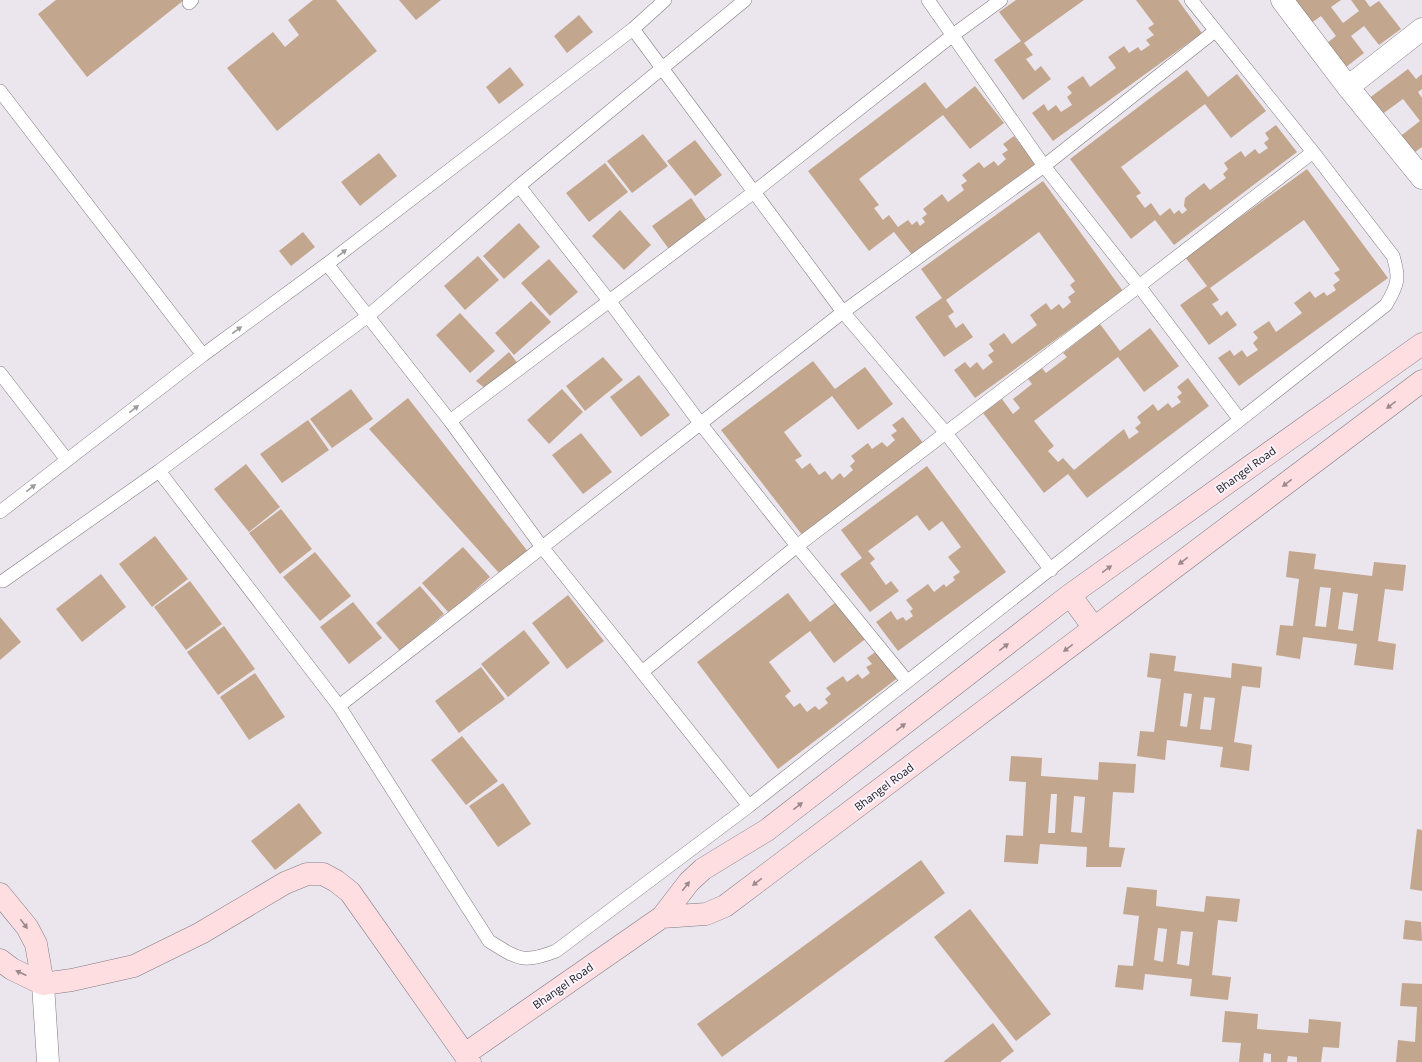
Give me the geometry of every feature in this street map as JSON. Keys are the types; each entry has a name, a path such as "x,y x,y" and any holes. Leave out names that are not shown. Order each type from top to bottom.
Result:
{"street":[{"path":"1282,0 1348,87 1422,178"},
{"path":"1348,87 1422,30"},
{"name":"Bhangel Road","path":"468,1058 662,918 689,882 703,869 767,830 1070,595 1422,344"},
{"name":"Bhangel Road","path":"662,918 706,914 725,906 1422,382"},
{"path":"1070,595 1094,628"},
{"path":"767,830 788,859"},
{"path":"0,960 12,969 43,984 72,980 134,966 201,933 285,883 307,874 323,874 336,881 350,892 468,1058"},
{"path":"0,894 27,927 36,944 43,984 48,1062"}],"lane":[{"path":"0,512 203,355 327,264 633,29 666,0"},
{"path":"3,581 159,471 368,316 519,186 660,68 745,0"},
{"path":"928,0 1044,166 1140,286 1240,420"},
{"path":"450,422 754,192 953,35 1001,0"},
{"path":"159,471 339,706 489,940 514,956 536,959 556,952 749,806 1386,305 1395,291 1398,272 1392,256 1312,152 1191,0"},
{"path":"633,29 660,68 843,312 945,432 1051,570"},
{"path":"339,706 843,312 1044,166 1215,31"},
{"path":"0,90 203,355"},
{"path":"642,672 797,546 945,432 1140,286 1312,152"},
{"path":"519,186 610,302 700,423 797,546 907,681"},
{"path":"327,264 450,422 542,547 749,806"},
{"path":"0,373 67,460"}],"building":[{"path":"56,0 184,0 87,77 38,14"},
{"path":"313,0 336,0 377,51 277,131 227,68 273,32 285,47 299,35 288,20"},
{"path":"399,0 441,0 416,20"},
{"path":"1016,0 1084,0 1024,43 1033,55 1026,59 1035,71 1041,66 1051,79 1023,100 994,60 1021,41 999,12"},
{"path":"1136,0 1178,0 1202,33 1053,141 1032,113 1044,104 1048,111 1056,105 1061,112 1072,105 1067,97 1072,93 1067,87 1083,76 1090,87 1116,68 1108,57 1124,46 1129,53 1138,47 1141,51 1150,45 1146,40 1154,35 1148,28 1154,24"},
{"path":"1287,0 1341,0 1331,7 1343,23 1359,11 1351,0 1365,0 1370,7 1379,1 1401,29 1379,45 1364,26 1351,36 1364,53 1341,71 1322,47 1336,36 1321,16 1307,26"},
{"path":"579,15 593,32 567,53 554,36"},
{"path":"510,67 524,85 499,104 486,87"},
{"path":"1408,69 1416,79 1422,74 1422,89 1418,92 1422,98 1422,147 1411,155 1398,138 1420,121 1403,99 1381,115 1368,99"},
{"path":"1187,70 1208,97 1237,74 1266,111 1231,138 1205,104 1121,167 1141,193 1136,196 1145,208 1151,203 1160,216 1170,208 1174,214 1179,210 1182,214 1187,210 1184,206 1185,198 1204,183 1210,190 1226,178 1223,174 1228,169 1224,163 1241,151 1245,157 1255,149 1259,154 1268,148 1264,143 1269,139 1265,133 1276,125 1297,152 1174,245 1155,220 1131,239 1070,159"},
{"path":"925,82 946,109 975,86 1004,123 970,149 943,115 859,179 879,205 874,208 883,220 889,215 898,227 908,220 912,225 917,221 920,226 925,222 922,218 927,214 923,209 942,194 948,202 964,190 961,185 967,181 962,175 979,162 984,168 994,161 998,166 1006,159 1002,154 1008,150 1003,144 1014,136 1035,164 913,256 894,232 869,251 808,171"},
{"path":"643,134 668,166 632,193 607,161"},
{"path":"695,140 722,175 695,196 667,161"},
{"path":"379,153 397,176 360,206 341,182"},
{"path":"605,163 628,192 589,222 566,193"},
{"path":"1307,169 1388,278 1239,386 1218,358 1230,350 1234,356 1242,350 1247,357 1258,350 1253,343 1258,338 1253,332 1269,321 1276,332 1302,313 1294,303 1310,291 1315,298 1324,292 1327,296 1336,290 1333,285 1340,280 1334,273 1340,270 1304,220 1210,288 1219,300 1212,304 1221,316 1227,311 1237,325 1209,345 1180,305 1207,286 1185,257"},
{"path":"1043,181 1123,291 975,398 954,370 965,362 970,368 977,362 983,370 993,362 988,355 994,351 989,344 1004,333 1012,344 1037,325 1030,315 1046,303 1051,310 1059,304 1063,309 1071,302 1068,297 1075,292 1070,285 1075,281 1039,232 946,300 954,312 948,316 956,328 963,323 973,337 944,357 915,317 942,298 921,269"},
{"path":"691,198 710,225 671,252 652,226"},
{"path":"620,210 651,245 624,270 592,236"},
{"path":"519,223 540,247 504,279 483,256"},
{"path":"303,232 315,247 291,266 279,251"},
{"path":"478,256 499,280 465,310 444,286"},
{"path":"549,259 578,292 550,316 521,283"},
{"path":"531,301 551,322 514,355 495,333"},
{"path":"460,313 495,351 470,373 436,335"},
{"path":"1100,324 1120,351 1150,328 1179,366 1144,392 1118,357 1034,421 1054,446 1048,451 1058,462 1063,458 1074,470 1124,429 1129,439 1139,432 1135,428 1141,423 1137,417 1153,404 1158,411 1168,403 1172,408 1181,402 1177,397 1182,393 1177,387 1188,378 1209,406 1087,498 1068,474 1044,493 983,413 1002,399 1013,414 1020,408 1013,399 1032,384 1028,379 1042,368 1046,373 1067,357 1063,353"},
{"path":"509,352 519,365 487,390 476,381"},
{"path":"603,357 623,380 585,411 566,386"},
{"path":"813,361 835,389 865,367 893,404 858,430 832,396 784,432 802,456 795,460 802,469 810,463 819,475 825,471 832,480 840,473 844,478 853,470 850,466 855,461 851,456 868,443 872,449 882,442 887,447 895,440 891,435 897,431 892,425 903,417 924,444 803,536 721,430"},
{"path":"639,375 670,415 641,437 610,397"},
{"path":"351,389 373,419 332,448 310,419"},
{"path":"562,389 583,412 549,444 527,420"},
{"path":"408,398 529,553 500,574 369,429"},
{"path":"308,420 329,450 282,483 260,454"},
{"path":"581,433 612,472 583,494 552,455"},
{"path":"246,464 280,507 249,532 214,489"},
{"path":"927,466 1006,572 898,651 876,622 891,611 897,620 903,617 906,621 913,616 910,611 913,609 906,600 928,584 934,592 944,584 946,587 955,580 953,577 960,572 948,557 961,547 942,521 929,531 917,515 868,551 875,559 870,563 886,585 891,581 899,591 870,612 840,574 862,558 841,530"},
{"path":"281,509 312,549 280,574 249,533"},
{"path":"155,536 188,579 152,607 119,564"},
{"path":"463,547 490,577 449,613 422,583"},
{"path":"1289,551 1316,554 1314,569 1372,576 1374,562 1406,565 1403,591 1385,589 1378,641 1396,644 1393,670 1354,665 1357,644 1303,637 1300,659 1276,655 1280,625 1293,626 1299,579 1286,577","holes":["1320,587 1331,588 1326,627 1315,626","1343,592 1358,594 1353,631 1338,629"]},
{"path":"315,552 351,596 320,621 283,577"},
{"path":"101,574 126,607 82,642 56,609"},
{"path":"190,581 222,624 186,650 154,607"},
{"path":"420,586 444,614 400,651 376,623"},
{"path":"788,593 810,622 840,599 868,637 834,663 810,631 769,662 791,691 785,696 794,707 800,703 807,712 815,706 819,710 828,703 825,699 831,694 826,688 843,676 847,682 858,674 862,679 870,673 866,667 872,664 867,658 878,650 899,677 778,769 697,662"},
{"path":"568,595 604,641 567,669 532,623"},
{"path":"353,602 382,638 349,664 320,627"},
{"path":"0,617 21,642 0,660"},
{"path":"224,626 255,669 218,695 187,652"},
{"path":"524,630 550,663 508,697 481,664"},
{"path":"1150,653 1176,656 1174,671 1231,678 1232,663 1262,667 1260,688 1242,686 1234,742 1252,745 1249,771 1220,767 1223,747 1167,740 1165,760 1137,756 1140,731 1154,732 1161,679 1147,677","holes":["1184,693 1192,694 1187,727 1180,726","1204,697 1215,698 1211,730 1200,729"]},
{"path":"481,667 505,699 459,733 435,701"},
{"path":"255,673 285,717 249,740 220,697"},
{"path":"462,736 498,781 466,805 431,760"},
{"path":"1011,756 1042,758 1041,776 1098,780 1099,762 1136,764 1134,793 1113,792 1109,847 1125,848 1121,867 1086,867 1087,847 1040,844 1038,864 1004,862 1006,835 1023,836 1026,782 1009,781","holes":["1051,794 1057,794 1055,833 1048,833","1074,796 1085,797 1082,833 1071,832"]},
{"path":"503,783 531,824 498,847 469,806"},
{"path":"299,803 322,833 275,870 251,841"},
{"path":"1417,829 1422,830 1422,891 1410,889"},
{"path":"921,860 945,893 722,1057 697,1024"},
{"path":"1127,887 1157,890 1156,906 1204,912 1206,896 1240,899 1237,922 1218,920 1212,975 1231,977 1228,1000 1190,996 1192,979 1145,974 1143,990 1115,987 1118,965 1133,966 1139,916 1123,914","holes":["1158,928 1167,929 1163,962 1154,960","1181,931 1193,932 1189,966 1177,964"]},
{"path":"970,909 1051,1014 1016,1041 934,937"},
{"path":"1421,919 1422,941 1403,939 1405,920 1421,922"},
{"path":"1402,983 1422,984 1422,1062 1396,1062 1398,1040 1415,1042 1417,1007 1400,1006"},
{"path":"1225,1011 1258,1014 1257,1029 1308,1033 1309,1019 1341,1022 1339,1048 1323,1047 1321,1062 1297,1062 1297,1057 1288,1056 1287,1062 1271,1062 1271,1054 1264,1053 1263,1062 1239,1062 1241,1043 1222,1042"},
{"path":"993,1023 1014,1051 1000,1062 943,1062"}]}
